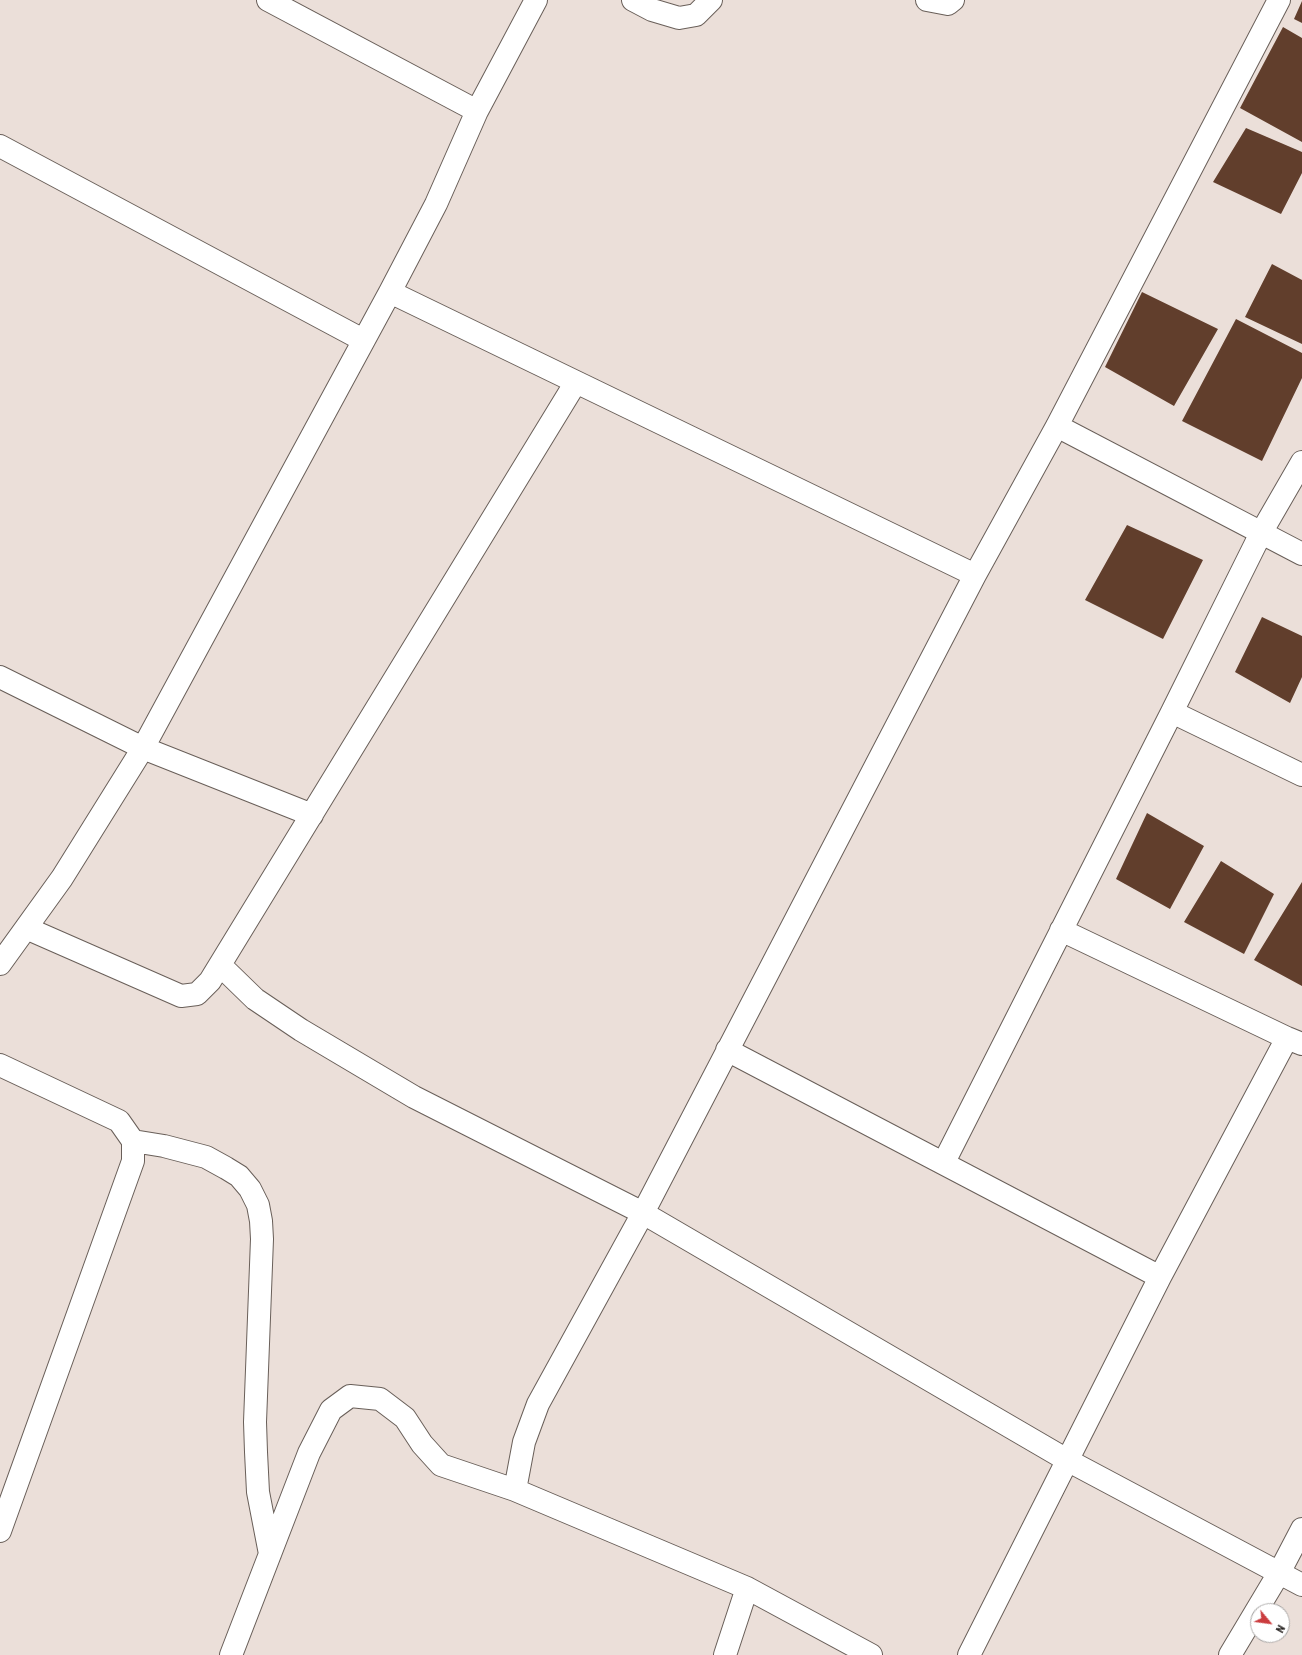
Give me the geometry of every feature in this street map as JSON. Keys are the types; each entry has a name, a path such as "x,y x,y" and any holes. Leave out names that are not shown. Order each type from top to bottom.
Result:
{"street":[{"path":"268,0 477,111"},
{"path":"0,964 62,878 143,748 390,292 436,204 477,111 536,0"},
{"path":"633,0 652,10 679,18 696,15 711,0"},
{"path":"927,0 948,4 953,0"},
{"path":"515,1490 524,1442 538,1404 643,1213 975,575 1057,426 1278,0"},
{"path":"0,146 363,340"},
{"path":"390,292 975,575"},
{"path":"26,928 181,996 197,994 210,981 220,965 576,382"},
{"path":"1057,426 1302,554"},
{"path":"944,1162 1261,533 1302,462"},
{"path":"0,677 143,748 312,815"},
{"path":"1172,712 1302,775"},
{"path":"969,1655 1160,1277 1294,1041 1061,930"},
{"path":"220,965 255,999 301,1030 394,1085 428,1104 643,1213 1067,1460 1302,1584"},
{"path":"727,1050 944,1162 1160,1277"},
{"path":"0,1065 119,1122 133,1141 133,1161 0,1531"},
{"path":"133,1141 164,1146 206,1157 239,1176 250,1189 258,1205 262,1239 255,1422 256,1452 258,1492 270,1554"},
{"path":"231,1655 309,1453 332,1410 350,1396 380,1399 399,1413 405,1418 422,1444 441,1465 515,1490 747,1588 871,1655"},
{"path":"1230,1655 1280,1573 1302,1529"},
{"path":"724,1655 747,1588"}],"building":[{"path":"1302,1 1302,23 1294,19"},
{"path":"1283,27 1302,38 1302,142 1240,108"},
{"path":"1246,128 1302,152 1302,173 1281,214 1213,182"},
{"path":"1272,264 1302,280 1302,344 1245,317"},
{"path":"1142,292 1218,329 1174,406 1105,367"},
{"path":"1236,319 1302,353 1302,378 1262,461 1182,421"},
{"path":"1127,525 1203,560 1163,639 1085,600"},
{"path":"1262,617 1302,636 1302,677 1290,703 1235,672"},
{"path":"1147,813 1204,846 1170,909 1116,879"},
{"path":"1221,861 1274,894 1244,954 1184,922"},
{"path":"1302,882 1302,986 1254,960"}]}
